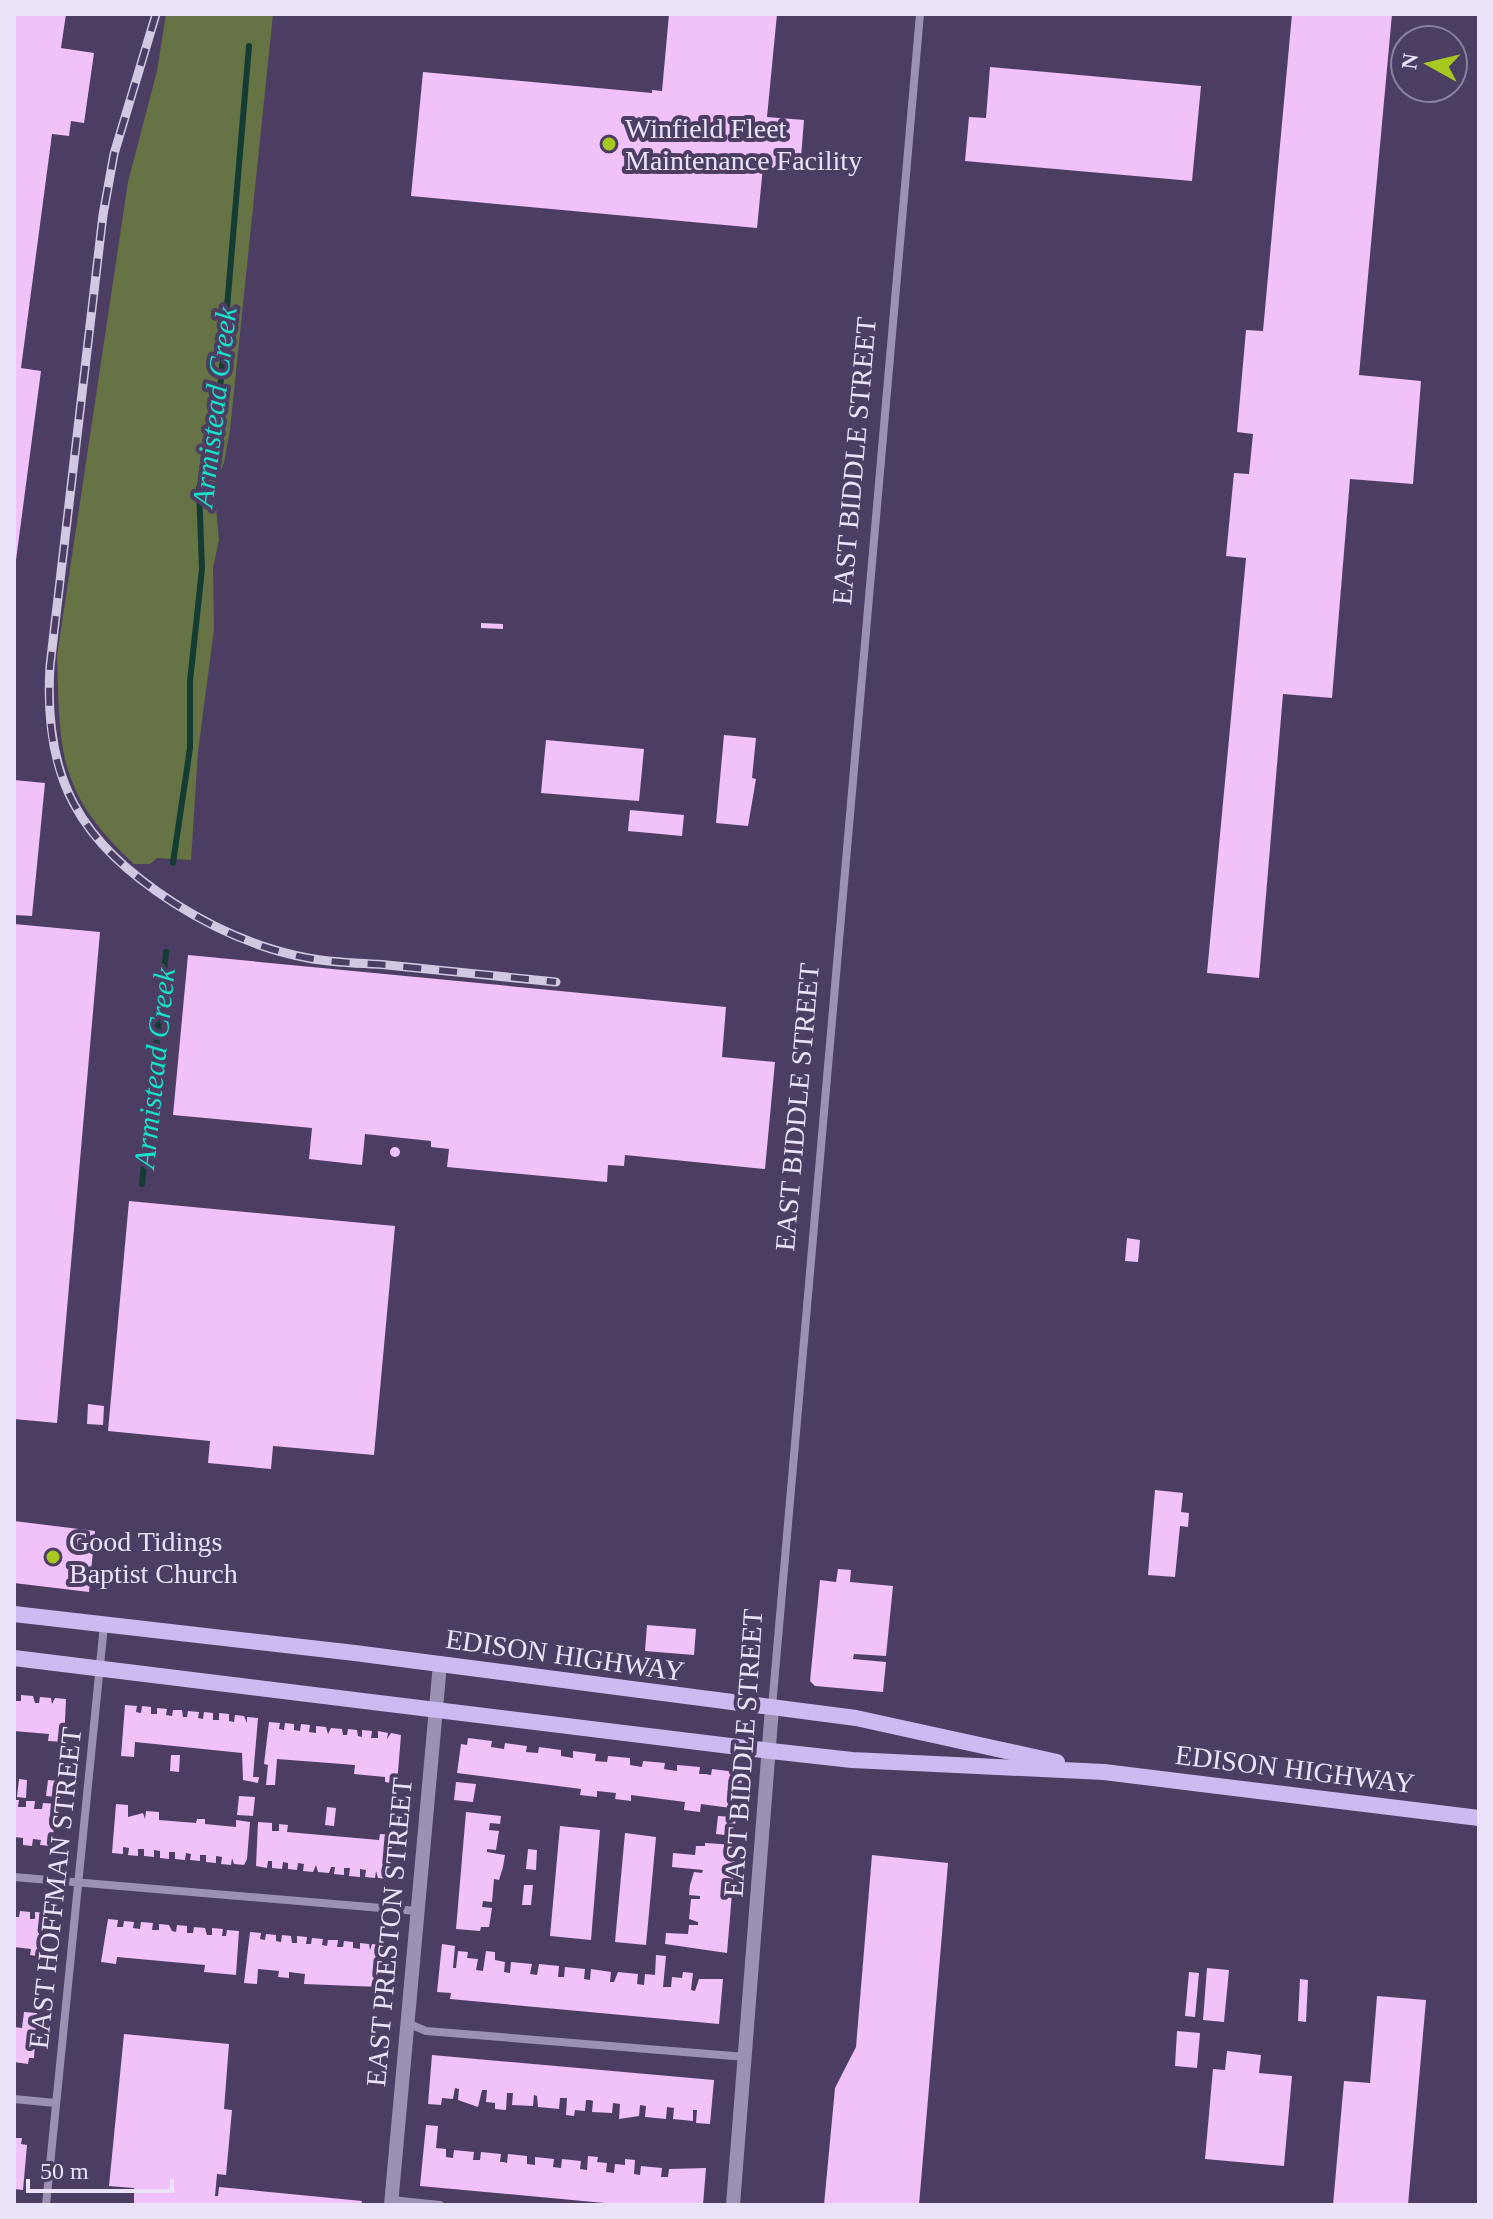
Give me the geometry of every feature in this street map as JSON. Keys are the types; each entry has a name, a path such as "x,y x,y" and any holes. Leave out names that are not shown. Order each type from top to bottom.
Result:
{"main road":[{"name":"EDISON HIGHWAY","path":"14,1614 440,1664 856,1718 1104,1772"},
{"name":"EDISON HIGHWAY","path":"14,1658 852,1760 1104,1772 1479,1818"}],"street":[{"name":"EAST BIDDLE STREET","path":"733,2205 772,1708 920,14"},
{"name":"EAST HOFFMAN STREET","path":"46,2205 104,1623"},
{"name":"EAST PRESTON STREET","path":"391,2203 440,1664"},
{"path":"14,1877 417,1911"},
{"path":"407,2023 426,2031 746,2057"},
{"path":"14,2099 55,2103"},
{"path":"391,2203 440,2205"}],"green space":[{"path":"166,14 273,14 230,430 224,463 214,487 219,540 213,568 214,629 198,752 191,860 157,858 150,864 134,864 90,815 68,770 60,720 57,656 128,182 157,71"}],"building":[{"path":"14,14 66,14 61,48 94,53 84,123 71,121 69,136 52,134 21,368 41,371 16,560"},
{"name":"Winfield Fleet Maintenance Facility","path":"669,14 777,14 767,117 804,120 800,170 763,167 757,228 411,196 423,72 652,93 652,90 662,91"},
{"path":"1292,14 1392,14 1359,375 1421,381 1413,484 1350,479 1332,698 1283,694 1259,978 1207,973 1246,558 1226,556 1234,473 1249,474 1253,434 1237,432 1246,330 1263,331"},
{"path":"990,67 1201,86 1192,181 965,161 969,117 986,118"},
{"path":"481,623 503,624 503,629 481,628"},
{"path":"724,735 756,738 752,778 756,779 748,826 716,823"},
{"path":"546,740 644,749 639,801 541,793"},
{"path":"14,780 45,783 32,916 14,915"},
{"path":"630,810 684,815 682,836 628,831"},
{"path":"14,924 100,932 57,1423 14,1419"},
{"path":"188,955 726,1007 722,1057 775,1062 765,1169 625,1155 624,1166 608,1165 607,1182 447,1167 449,1149 431,1147 431,1141 365,1134 362,1165 309,1159 312,1128 173,1115"},
{"path":"395,1147 400,1152 395,1157 390,1152"},
{"path":"129,1201 395,1226 374,1455 273,1446 271,1469 208,1463 210,1441 108,1431"},
{"path":"1127,1238 1140,1240 1138,1262 1125,1261"},
{"path":"88,1404 104,1406 103,1425 87,1424"},
{"path":"1155,1490 1183,1493 1181,1512 1189,1513 1188,1527 1180,1526 1175,1577 1148,1575"},
{"name":"Good Tidings Baptist Church","path":"14,1521 95,1531 89,1592 14,1583"},
{"path":"838,1569 851,1570 850,1582 893,1586 886,1656 854,1654 853,1659 886,1662 883,1692 815,1686 810,1681 820,1580 836,1582"},
{"path":"647,1625 696,1629 694,1655 645,1651"},
{"path":"21,1695 33,1696 35,1703 39,1703 40,1697 51,1698 52,1704 55,1698 66,1699 64,1742 48,1741 49,1734 14,1731 14,1701 21,1701"},
{"path":"125,1705 137,1706 136,1712 141,1713 142,1706 151,1707 151,1714 157,1714 157,1708 167,1709 166,1715 172,1716 173,1710 182,1710 183,1717 187,1717 188,1711 199,1712 198,1718 203,1719 204,1712 213,1713 213,1720 219,1720 219,1713 229,1714 229,1721 234,1722 235,1715 244,1716 247,1723 247,1717 258,1718 253,1777 259,1777 258,1783 243,1780 242,1753 135,1742 134,1757 121,1756"},
{"path":"269,1722 280,1723 279,1729 284,1730 285,1723 294,1724 294,1730 300,1731 301,1724 310,1725 309,1732 316,1733 316,1726 326,1727 328,1734 331,1728 342,1729 343,1735 347,1735 348,1729 357,1730 358,1736 362,1737 362,1730 372,1731 371,1738 378,1738 378,1731 388,1733 387,1739 391,1733 401,1735 397,1784 385,1782 385,1777 354,1774 355,1765 277,1759 275,1785 266,1785 268,1765 264,1764"},
{"path":"468,1738 492,1741 491,1747 504,1749 505,1743 527,1746 526,1752 538,1753 539,1747 561,1750 561,1756 573,1758 573,1751 596,1754 595,1761 607,1762 608,1756 630,1758 630,1765 642,1767 643,1761 665,1763 664,1769 677,1771 677,1765 700,1767 699,1774 711,1775 712,1769 736,1772 735,1778 742,1779 738,1809 701,1804 700,1812 684,1810 685,1802 631,1795 631,1801 615,1799 616,1793 597,1791 597,1797 580,1795 581,1789 457,1773 461,1744 467,1745"},
{"path":"171,1755 180,1755 179,1772 170,1771"},
{"path":"19,1779 27,1780 26,1798 17,1797"},
{"path":"48,1780 58,1781 57,1797 46,1796"},
{"path":"456,1782 476,1784 473,1802 454,1800"},
{"path":"239,1796 255,1797 253,1816 237,1815"},
{"path":"14,1800 19,1800 18,1807 26,1807 26,1801 35,1801 34,1809 42,1809 43,1803 58,1804 51,1846 40,1845 41,1840 33,1839 32,1846 23,1845 23,1838 14,1837"},
{"path":"116,1804 128,1805 128,1817 143,1813 145,1819 146,1811 159,1812 159,1820 196,1823 197,1819 205,1819 205,1824 236,1827 236,1820 250,1822 247,1859 244,1865 234,1864 232,1858 231,1865 221,1864 222,1857 216,1856 216,1863 206,1862 206,1855 200,1855 200,1861 190,1860 191,1854 186,1853 185,1860 175,1859 175,1852 169,1852 169,1859 160,1858 160,1851 154,1850 154,1857 144,1856 144,1849 138,1849 138,1856 128,1855 129,1848 123,1847 123,1854 112,1853"},
{"path":"327,1807 336,1808 334,1826 325,1825"},
{"path":"466,1812 501,1816 500,1824 490,1823 489,1830 499,1831 496,1850 487,1849 487,1852 505,1855 503,1867 499,1880 494,1879 492,1902 483,1901 482,1907 492,1908 489,1927 481,1927 480,1931 456,1929"},
{"path":"718,1816 736,1817 734,1836 716,1834"},
{"path":"258,1822 272,1823 272,1831 279,1831 279,1824 288,1825 287,1832 379,1840 380,1834 393,1835 388,1879 378,1878 376,1871 375,1878 365,1877 366,1870 360,1869 360,1877 349,1876 350,1868 344,1868 344,1875 334,1874 335,1867 331,1867 329,1873 318,1872 316,1865 313,1872 303,1871 304,1864 298,1863 297,1870 288,1869 288,1863 283,1862 282,1869 272,1868 272,1861 268,1861 267,1868 256,1866"},
{"path":"560,1826 600,1830 591,1940 550,1936"},
{"path":"625,1833 656,1837 646,1945 615,1942"},
{"path":"705,1843 736,1845 727,1953 665,1944 666,1933 688,1934 689,1925 698,1925 698,1922 689,1919 691,1899 700,1899 700,1896 689,1895 694,1872 702,1873 703,1870 672,1867 673,1853 695,1855 696,1846 705,1846"},
{"path":"528,1849 537,1850 536,1870 526,1869"},
{"path":"872,1855 948,1863 919,2205 824,2205 835,2088 856,2047"},
{"path":"524,1885 533,1885 531,1905 522,1905"},
{"path":"20,1911 30,1912 30,1919 35,1919 35,1912 46,1913 44,1957 30,1955 31,1949 14,1947 14,1917 19,1917"},
{"path":"108,1919 118,1920 117,1927 123,1927 124,1921 134,1922 133,1928 140,1929 141,1922 153,1923 152,1930 159,1930 159,1924 169,1925 176,1932 177,1925 187,1926 187,1933 193,1933 194,1927 205,1928 207,1935 212,1935 212,1928 223,1929 222,1936 226,1936 227,1930 239,1931 236,1975 204,1972 205,1965 117,1957 116,1964 101,1962"},
{"path":"250,1932 261,1933 260,1939 265,1940 266,1934 276,1935 276,1941 281,1942 282,1935 291,1936 292,1943 297,1943 297,1936 307,1937 306,1944 311,1944 312,1938 323,1939 322,1945 327,1946 328,1940 338,1940 337,1947 343,1947 344,1941 353,1942 353,1948 360,1949 360,1943 369,1944 370,1950 372,1944 382,1945 380,1987 304,1984 305,1974 289,1972 289,1978 278,1977 279,1971 258,1969 257,1984 244,1983"},
{"path":"442,1944 455,1946 453,1968 456,1968 458,1951 468,1952 467,1958 478,1959 476,1970 483,1971 486,1951 495,1952 495,1960 505,1962 504,1972 510,1973 511,1962 532,1964 530,1974 537,1975 539,1964 559,1966 558,1977 564,1977 565,1967 585,1969 584,1979 590,1980 591,1969 611,1972 610,1982 614,1982 618,1972 638,1974 637,1984 644,1985 645,1974 655,1975 656,1955 666,1956 663,1987 671,1987 672,1977 682,1978 683,1972 693,1973 691,1990 695,1991 699,1979 723,1979 719,2024 450,1999 451,1993 437,1992"},
{"path":"1207,1968 1229,1970 1224,2022 1203,2020"},
{"path":"1189,1972 1199,1973 1195,2017 1185,2016"},
{"path":"1300,1979 1308,1980 1306,2022 1298,2021"},
{"path":"1377,1996 1426,2000 1408,2205 1333,2205 1344,2081 1370,2083"},
{"path":"24,2012 37,2013 34,2058 29,2058 28,2064 14,2062 14,2027 22,2028"},
{"path":"1177,2031 1200,2033 1197,2068 1175,2066"},
{"path":"124,2034 229,2044 224,2109 232,2110 226,2175 217,2174 215,2196 218,2196 219,2187 362,2201 361,2205 134,2205 134,2188 109,2186"},
{"path":"1227,2051 1261,2055 1259,2073 1292,2076 1284,2166 1205,2159 1213,2069 1225,2070"},
{"path":"432,2055 714,2080 710,2124 696,2123 697,2110 693,2110 693,2121 673,2119 674,2108 667,2107 666,2119 645,2117 646,2106 640,2105 639,2116 619,2119 620,2104 613,2103 612,2113 592,2112 593,2101 590,2100 586,2100 585,2111 575,2110 574,2116 566,2115 567,2098 560,2098 559,2109 538,2107 537,2096 534,2095 533,2106 512,2105 513,2093 507,2093 506,2110 495,2109 495,2103 486,2102 487,2090 482,2090 478,2107 458,2100 459,2089 455,2088 453,2099 442,2098 441,2105 428,2104"},
{"path":"426,2125 438,2126 436,2148 446,2149 446,2157 453,2158 454,2150 474,2152 473,2160 480,2160 481,2152 501,2154 500,2162 507,2163 508,2154 527,2156 527,2164 535,2165 535,2157 554,2159 553,2167 561,2168 562,2159 581,2161 580,2169 587,2170 588,2156 598,2157 597,2162 607,2163 606,2172 614,2173 615,2164 625,2165 625,2159 635,2160 634,2174 640,2175 641,2166 662,2168 661,2177 668,2177 669,2169 706,2168 703,2205 626,2205 420,2186"},
{"path":"14,2138 22,2138 21,2144 27,2145 23,2190 14,2189"}],"waterway":[{"name":"Armistead Creek","path":"173,863 190,748 190,681 202,569 199,488 216,438 249,46"},
{"name":"Armistead Creek","path":"142,1184 166,952"}],"railway":[{"path":"156,14 114,154 103,215 50,666 49,706 61,775 74,804 114,856 174,903 238,937 318,960 556,982"}],"place":[{"name":"Winfield Fleet Maintenance Facility","path":"609,144"},
{"name":"Good Tidings Baptist Church","path":"53,1557"}]}
